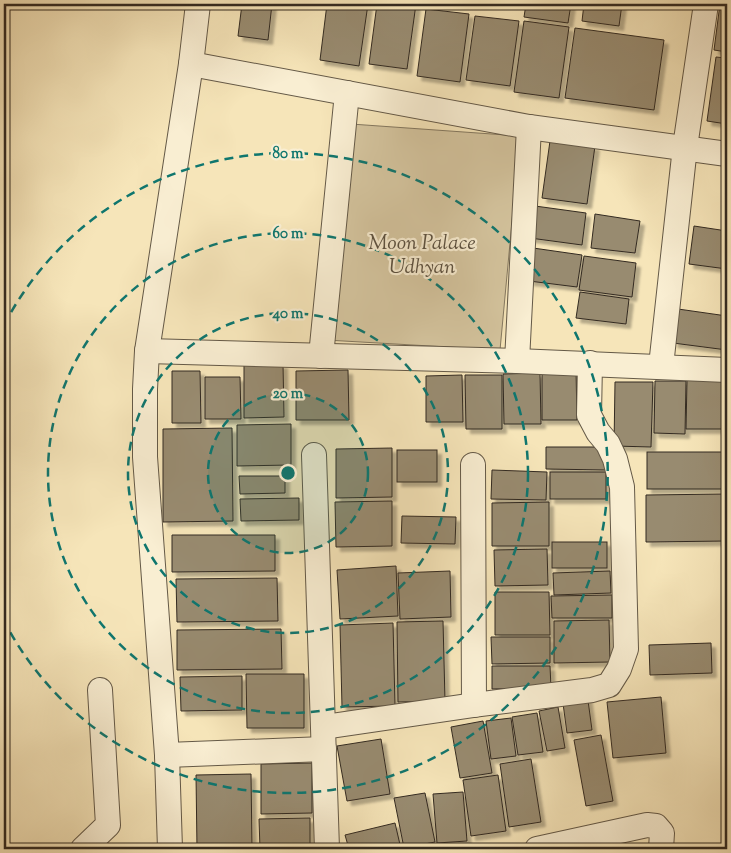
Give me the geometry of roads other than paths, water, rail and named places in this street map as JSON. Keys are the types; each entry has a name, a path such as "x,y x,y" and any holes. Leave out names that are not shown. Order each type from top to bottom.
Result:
{"street":[{"path":"170,849 167,755 145,457 145,389 147,351 191,64 198,4"},
{"path":"660,366 685,147 706,4"},
{"path":"191,64 529,127 727,154"},
{"path":"322,356 346,93"},
{"path":"516,361 529,127"},
{"path":"147,351 590,363 727,370"},
{"path":"167,755 324,738 474,705 592,690 609,685 619,669 626,649 622,487 615,459 608,444 598,432 589,415 590,363"},
{"path":"314,455 327,849"},
{"path":"473,465 474,705"},
{"path":"84,849 108,825 100,690"},
{"path":"537,849 647,824 656,826 662,833 661,849"}],"park label":[{"name":"Moon Palace Udhyan","path":"422,256"}]}
